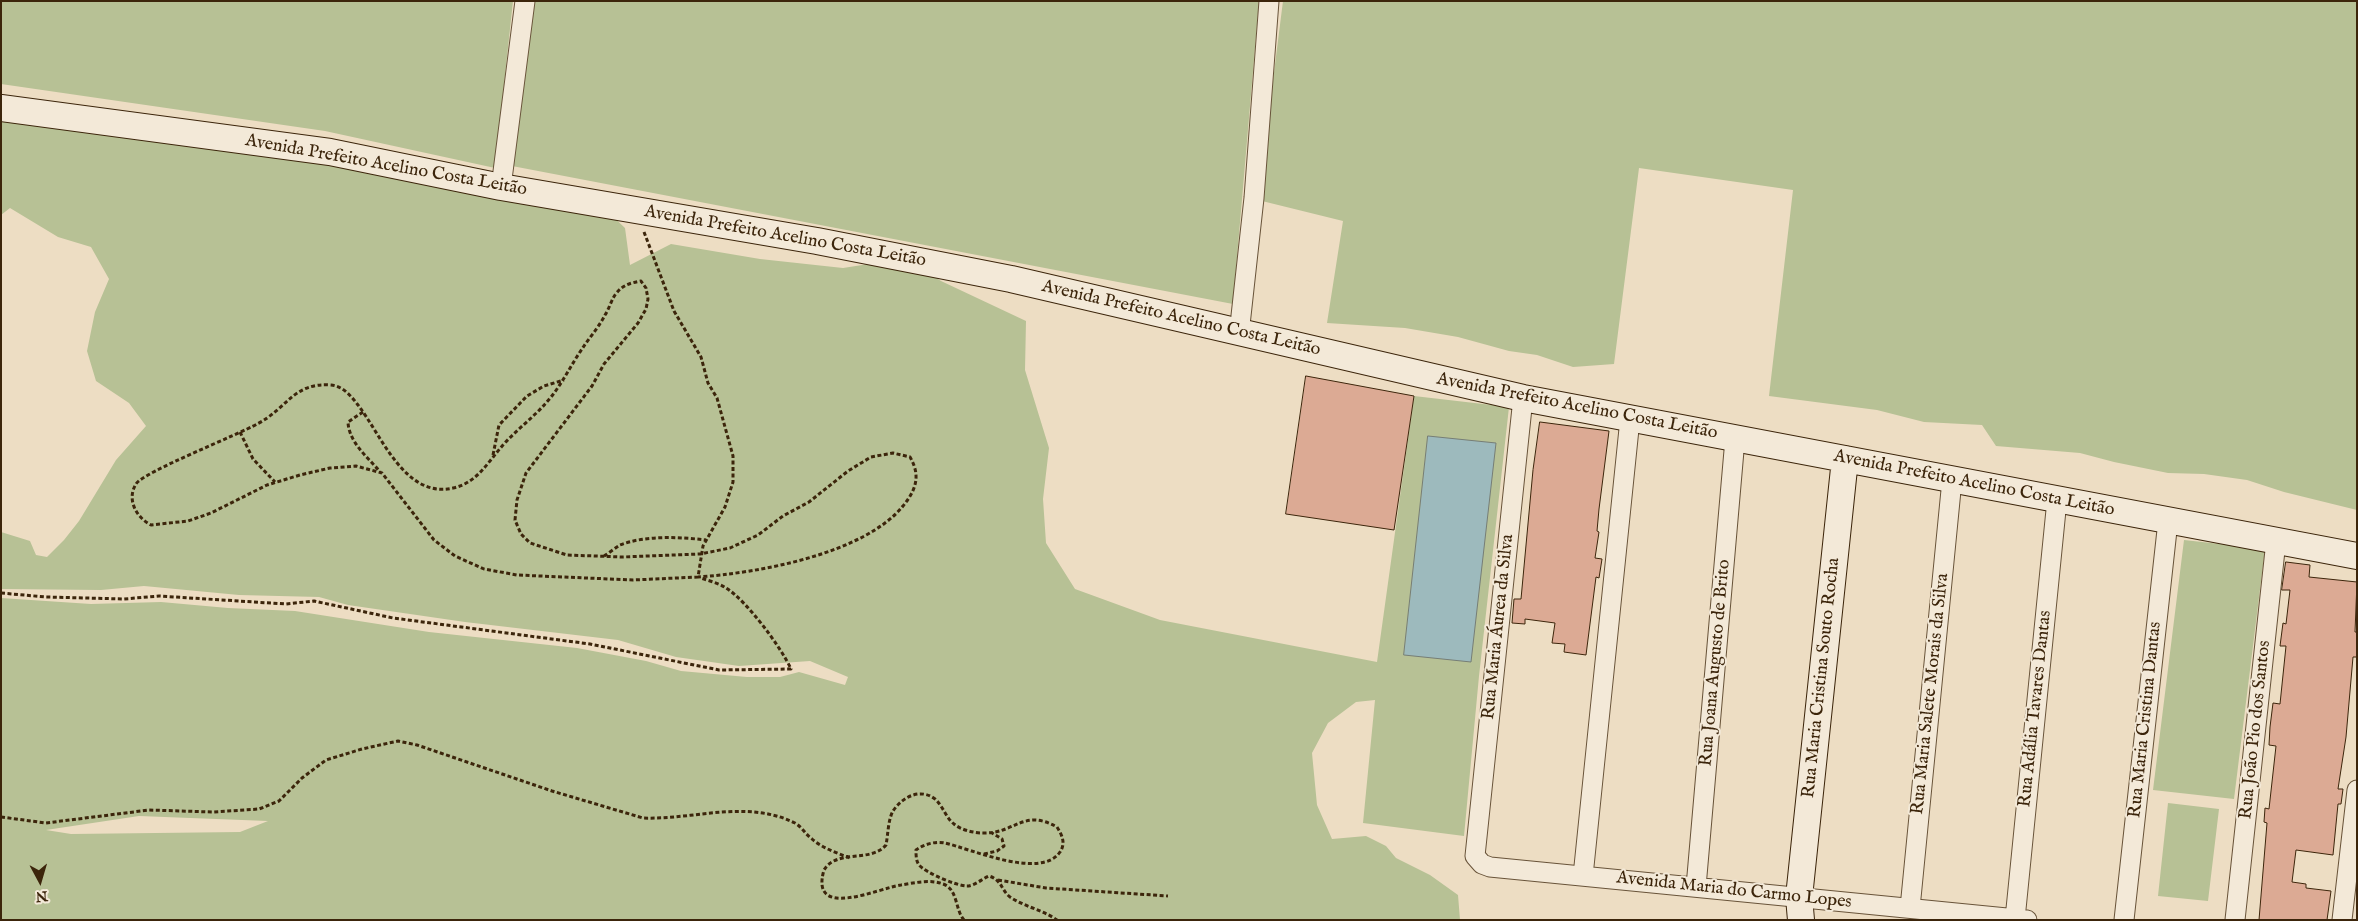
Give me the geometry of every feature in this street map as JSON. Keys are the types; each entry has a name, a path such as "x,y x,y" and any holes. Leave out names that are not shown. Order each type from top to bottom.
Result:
{"street":[{"path":"501,186 525,1"},
{"path":"1239,334 1254,198 1269,1"},
{"name":"Avenida Prefeito Acelino Costa Leitão","path":"1,108 330,152 501,186 817,241 1011,279 1239,334 1523,398 2357,556"},
{"name":"Rua Maria Áurea da Silva","path":"1475,856 1523,398"},
{"path":"1583,876 1630,419"},
{"name":"Rua Joana Augusto de Brito","path":"1696,887 1735,438"},
{"name":"Rua Maria Cristina Souto Rocha","path":"1800,909 1845,460"},
{"name":"Rua Maria Salete Morais da Silva","path":"1910,908 1952,480"},
{"name":"Rua Adália Tavares Dantas","path":"2021,919 2057,500"},
{"name":"Rua Maria Cristina Dantas","path":"2124,920 2168,521"},
{"name":"Rua João Pio dos Santos","path":"2236,920 2276,541"},
{"path":"2342,920 2357,790"},
{"name":"Avenida Maria do Carmo Lopes","path":"1475,856 1482,864 1490,867 1696,887 1800,909 1910,908 2021,919"}],"path":[{"path":"636,209 674,310 701,357 708,382 718,398 733,456 733,482 725,507 700,554 698,577"},
{"path":"363,412 348,422 348,432 353,441 382,473 434,540 455,556 484,569 517,575 633,580 698,577 724,575 804,559 869,534 892,519 914,491 917,475 910,457 893,453 871,457 848,471 809,502 758,535 730,548 700,554 566,555 530,543 522,534 515,520 517,500 526,473 565,419 588,392 604,364 638,323 646,309 648,299 646,288 641,281 626,284 616,294 605,316 564,380 528,424 509,439 478,476 463,486 442,491 424,487 406,474 363,412 344,390 334,385 310,387 297,392 274,415 153,472 136,483 132,496 137,514 151,525 188,521 275,482 330,468 356,466 382,473"},
{"path":"493,457 498,426 527,396 544,386 564,380"},
{"path":"240,432 253,459 275,482"},
{"path":"604,556 620,546 642,540 673,538 706,540"},
{"path":"1,593 75,598 124,599 159,596 267,603 314,602 393,618 590,644 719,670 791,669 779,648 740,600 726,588 698,577"},
{"path":"1,817 46,823 141,811 213,812 259,808 279,801 302,778 326,760 398,741 417,745 552,791 643,818 738,810 766,814 797,824 822,847 850,858"},
{"path":"964,920 952,892 943,884 927,882 900,885 853,898 830,897 821,887 824,870 835,861 868,855 883,849 886,845 893,812 906,799 919,793 928,793 938,802 953,824 959,827 974,832 990,833 1034,819 1057,827 1063,838 1063,847 1058,855 1046,861 1030,863 981,855 944,842 923,844 916,850 919,865 937,876 964,886 973,885 989,876 998,880 1046,888 1168,896"},
{"path":"981,855 997,851 1004,846 1002,839 990,833"},
{"path":"998,880 1005,893 1012,898 1043,911 1057,920"}],"green space":[{"path":"1,1 513,1 495,168 325,131 1,84"},
{"path":"535,1 1259,1 1233,304 512,166"},
{"path":"1283,1 2357,1 2357,510 2284,492 2247,480 2204,474 2168,473 2080,453 1996,446 1982,425 1924,422 1877,410 1769,396 1793,190 1639,168 1614,364 1573,367 1537,355 1509,351 1458,337 1405,328 1327,323 1343,221 1262,201 1270,104"},
{"path":"1,114 58,120 604,208 625,228 630,265 671,244 760,259 843,268 888,261 914,263 941,281 1026,321 1025,370 1049,448 1043,499 1046,543 1075,589 1160,620 1377,662 1414,396 1509,407 1479,676 1464,836 1363,823 1375,700 1356,702 1328,723 1312,753 1317,805 1332,839 1366,836 1386,846 1396,858 1430,875 1458,895 1460,920 1,920 1,598 91,604 161,602 295,611 429,632 577,648 646,661 681,671 747,677 780,677 799,672 845,685 848,677 810,661 739,666 676,657 618,640 465,622 348,605 319,597 239,595 144,586 101,590 1,589 1,532 30,541 36,555 47,557 79,521 116,460 146,426 129,403 96,381 87,351 95,312 109,279 91,247 58,237 10,208 1,215","holes":["139,816 268,821 240,832 71,834 46,830"]},
{"path":"2184,540 2265,549 2234,799 2153,790"},
{"path":"2168,803 2219,809 2208,901 2158,896"}],"water":[{"path":"1428,436 1496,443 1471,662 1404,655"}],"building":[{"path":"1306,376 1414,396 1394,530 1286,514"},
{"path":"1540,422 1609,431 1595,558 1602,559 1599,578 1596,577 1586,655 1564,652 1565,644 1552,643 1555,623 1525,619 1525,624 1512,623 1514,599 1521,599 1533,470"},
{"path":"2286,562 2310,565 2309,577 2357,582 2355,632 2357,632 2357,657 2353,657 2346,737 2338,789 2343,789 2341,804 2338,804 2333,855 2296,850 2292,882 2306,884 2306,888 2331,891 2327,920 2259,920 2267,823 2264,822 2265,808 2269,809 2276,746 2269,745 2270,727 2273,703 2280,704 2286,646 2280,646 2283,623 2286,624 2290,590 2282,590"}]}
